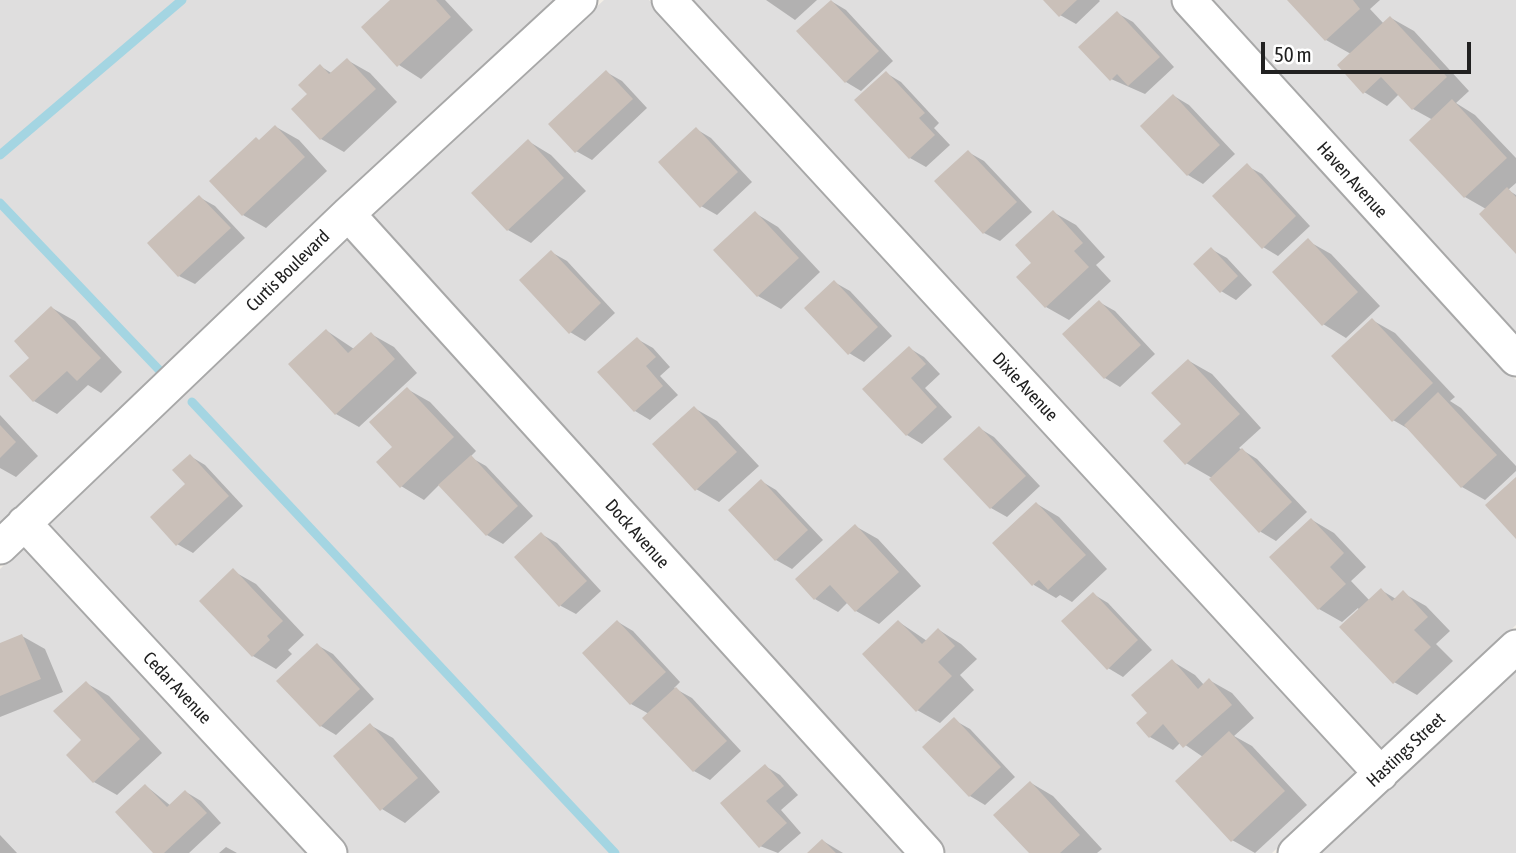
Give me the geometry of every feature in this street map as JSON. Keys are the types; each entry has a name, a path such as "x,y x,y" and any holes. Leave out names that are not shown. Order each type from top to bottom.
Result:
{"street":[{"name":"Curtis Boulevard","path":"0,547 348,214 580,0"},
{"name":"Dixie Avenue","path":"669,0 1381,774"},
{"name":"Haven Avenue","path":"1189,0 1516,359"},
{"name":"Dock Avenue","path":"348,214 927,853"},
{"name":"Cedar Avenue","path":"24,523 330,853"},
{"name":"Hastings Street","path":"1295,853 1516,647"}],"shaded area":[{"path":"0,0 557,0 326,212 0,523"},
{"path":"604,0 649,0 1359,771 1272,853 946,853 369,217"},
{"path":"688,0 1170,0 1516,380 1516,625 1380,752"},
{"path":"1209,0 1516,0 1516,338"},
{"path":"348,237 907,853 349,853 46,525"},
{"path":"25,545 310,853 0,853 0,569"},
{"path":"1516,669 1516,853 1319,853"}],"building":[{"path":"390,0 436,0 451,17 397,67 361,27"},
{"path":"831,0 879,51 845,83 796,31"},
{"path":"1043,0 1077,0 1059,17"},
{"path":"1287,0 1353,0 1360,9 1325,41"},
{"path":"1117,11 1160,57 1128,86 1117,74 1110,81 1078,47"},
{"path":"1390,16 1447,77 1412,110 1381,77 1363,94 1337,65"},
{"path":"347,58 376,89 320,140 291,109 307,94 298,85 320,64 329,74"},
{"path":"606,70 633,99 575,153 548,124"},
{"path":"886,71 925,113 919,118 935,135 909,159 854,100"},
{"path":"1173,94 1220,145 1187,176 1140,126"},
{"path":"1452,99 1507,158 1464,198 1409,140"},
{"path":"275,125 305,157 242,216 209,181 256,137 259,140"},
{"path":"696,127 738,172 700,208 658,162"},
{"path":"528,139 564,178 507,231 471,193"},
{"path":"968,150 1017,202 983,234 934,181"},
{"path":"1247,163 1296,216 1262,249 1212,196"},
{"path":"1507,187 1516,197 1516,254 1479,214"},
{"path":"199,195 231,228 178,277 147,243"},
{"path":"1053,210 1083,243 1074,251 1089,267 1045,308 1016,277 1031,263 1015,245"},
{"path":"755,211 799,258 757,297 713,250"},
{"path":"1308,238 1358,292 1322,326 1272,272"},
{"path":"1211,247 1238,276 1220,293 1193,264"},
{"path":"551,250 601,303 569,334 519,280"},
{"path":"834,280 878,327 848,355 804,308"},
{"path":"1099,300 1141,345 1104,379 1062,334"},
{"path":"51,306 101,358 77,381 67,371 33,402 9,376 29,358 14,341"},
{"path":"1372,318 1433,383 1392,422 1331,356"},
{"path":"326,329 348,353 371,332 395,359 335,415 288,364"},
{"path":"637,337 656,357 646,366 663,386 634,412 597,372"},
{"path":"909,346 926,364 911,378 937,407 906,436 862,389"},
{"path":"1188,359 1240,414 1185,465 1163,441 1181,424 1151,393"},
{"path":"407,387 454,437 400,488 376,462 392,447 369,422"},
{"path":"1438,392 1497,455 1461,488 1404,425"},
{"path":"694,406 737,452 695,491 652,444"},
{"path":"0,425 16,442 0,458"},
{"path":"979,426 1026,476 990,509 943,459"},
{"path":"1242,448 1292,502 1259,533 1209,479"},
{"path":"190,454 229,496 176,546 150,517 185,484 172,470"},
{"path":"471,455 518,506 486,536 438,485"},
{"path":"1516,477 1516,539 1485,505"},
{"path":"761,479 808,530 775,561 728,510"},
{"path":"1036,502 1086,555 1048,590 1039,580 1032,586 992,543"},
{"path":"1311,518 1344,553 1330,567 1346,584 1318,610 1269,557"},
{"path":"855,524 899,572 855,612 830,585 814,600 795,579"},
{"path":"541,532 587,581 559,607 514,557"},
{"path":"233,568 283,621 267,636 270,640 252,657 199,601"},
{"path":"1381,588 1392,601 1403,590 1428,617 1414,630 1431,647 1393,684 1339,627"},
{"path":"1093,592 1138,640 1107,670 1061,621"},
{"path":"617,620 666,672 630,705 582,653"},
{"path":"898,620 922,644 938,628 955,646 938,662 952,676 916,712 862,654"},
{"path":"22,634 41,679 0,696 0,643"},
{"path":"317,643 360,689 320,727 276,681"},
{"path":"1172,659 1198,689 1209,678 1232,705 1183,748 1163,724 1149,738 1136,723 1147,713 1131,695"},
{"path":"86,681 140,739 93,783 66,755 81,740 53,711"},
{"path":"676,687 727,741 693,772 642,718"},
{"path":"954,717 1001,767 969,797 922,747"},
{"path":"370,723 418,778 380,811 333,756"},
{"path":"1229,731 1285,791 1231,842 1175,781"},
{"path":"765,764 784,786 766,801 787,823 759,848 720,803"},
{"path":"1030,781 1080,835 1060,853 1029,853 993,815"},
{"path":"145,784 167,807 185,790 207,813 164,853 153,853 115,812"},
{"path":"822,839 836,853 807,853"}],"waterway":[{"path":"0,155 182,0"},
{"path":"0,203 163,374"},
{"path":"192,402 615,853"}]}
